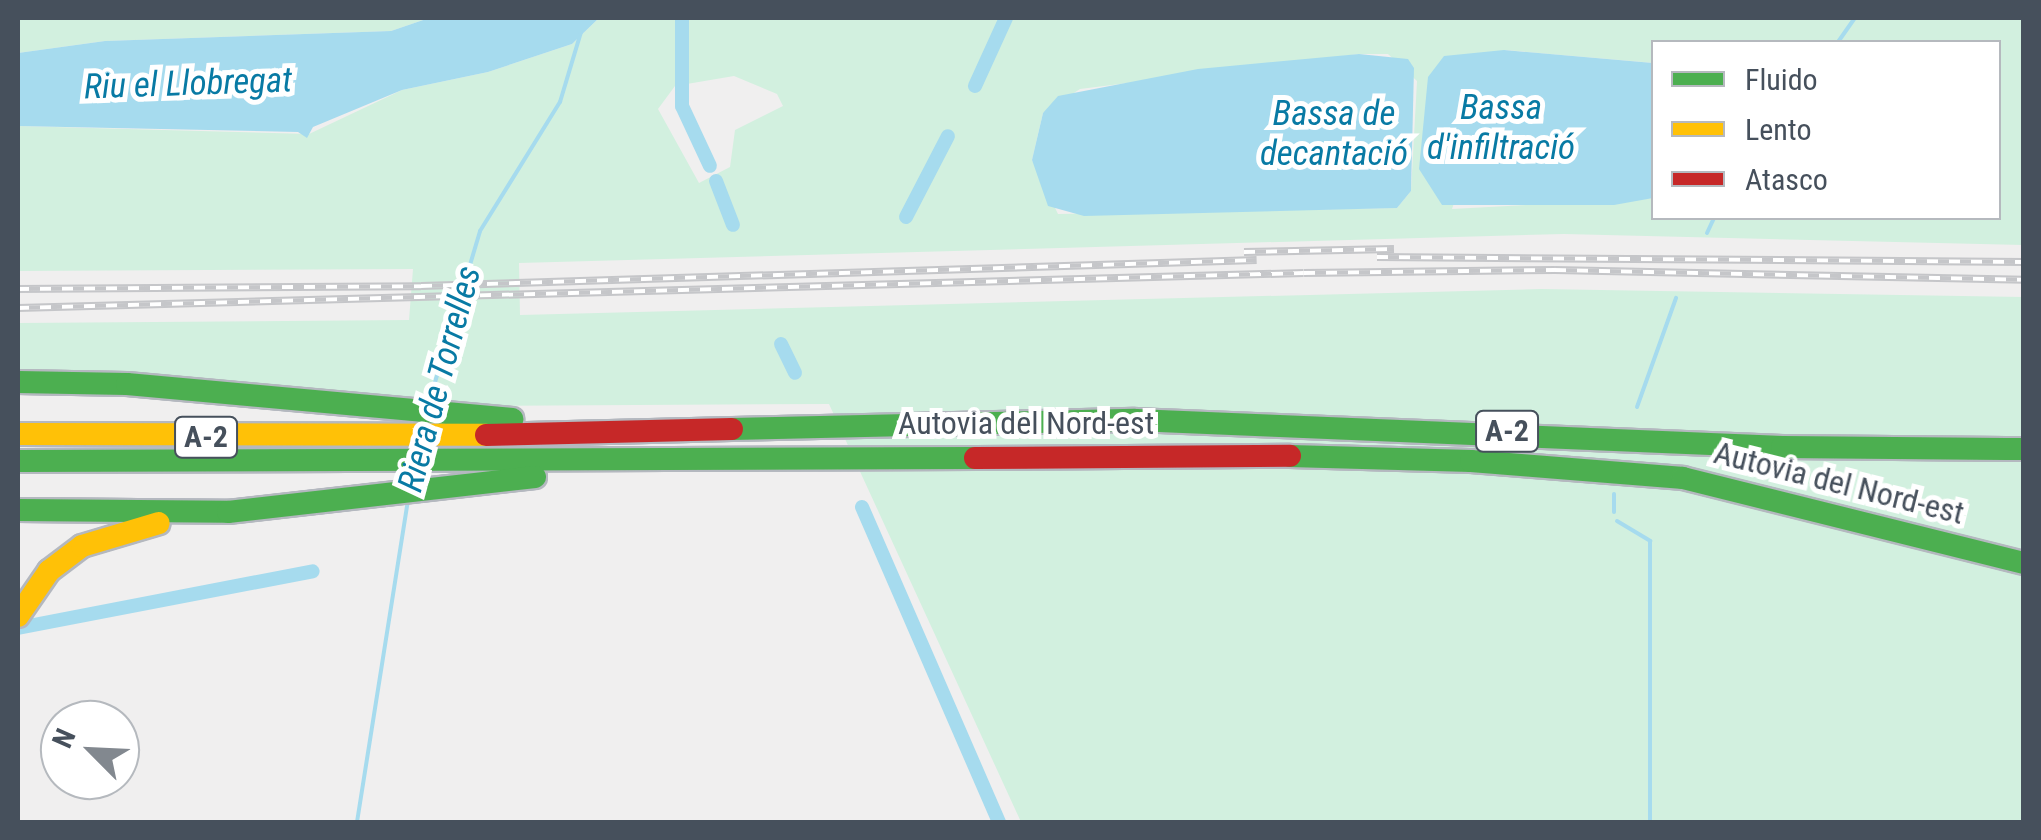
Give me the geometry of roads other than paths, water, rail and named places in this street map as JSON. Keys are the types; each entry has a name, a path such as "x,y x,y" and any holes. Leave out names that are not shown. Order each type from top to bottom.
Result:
{"highway":[{"path":"18,382 127,384 400,411 460,426"},
{"name":"Autovia del Nord-est","path":"460,426 551,421 575,431 1135,420 1782,447 2024,449"},
{"name":"A-2","path":"18,434 395,437 460,426"},
{"name":"Autovia del Nord-est","path":"18,461 390,464 450,473 662,460 1253,455 1600,470 1764,494 2024,563"},
{"path":"18,616 49,571 118,531 228,512 384,493 450,473"},
{"path":"18,510 228,512"}],"water":[{"name":"Riu el Llobregat","path":"429,18 599,18 572,44 488,72 402,90 313,127 307,138 298,132 18,126 18,53 105,41 391,31"},
{"name":"Bassa d'infiltració","path":"1504,50 1651,63 1651,198 1614,205 1442,205 1419,169 1428,77 1444,56"},
{"name":"Bassa de decantació","path":"1359,54 1408,59 1414,68 1411,191 1397,208 1084,216 1048,206 1032,160 1043,113 1058,96 1198,69"}],"waterway":[{"path":"682,18 682,106 710,166"},
{"path":"975,86 1006,18"},
{"path":"1839,40 1855,18"},
{"name":"Riera de Torrelles","path":"430,399 480,231 560,102 581,32"},
{"path":"906,217 948,136"},
{"path":"716,181 733,225"},
{"path":"1707,233 1713,220"},
{"path":"1637,407 1676,298"},
{"path":"781,344 795,373"},
{"path":"1614,494 1614,512"},
{"name":"Riera de Torrelles","path":"357,822 408,501"},
{"path":"862,507 999,822"},
{"path":"1617,521 1650,541 1650,822"},
{"path":"18,628 313,571"}],"railway":[{"path":"1244,252 1394,249"},
{"path":"1377,257 2024,262"},
{"path":"18,289 421,286 1257,260"},
{"path":"18,308 1304,273 1555,270 2024,280"}]}
